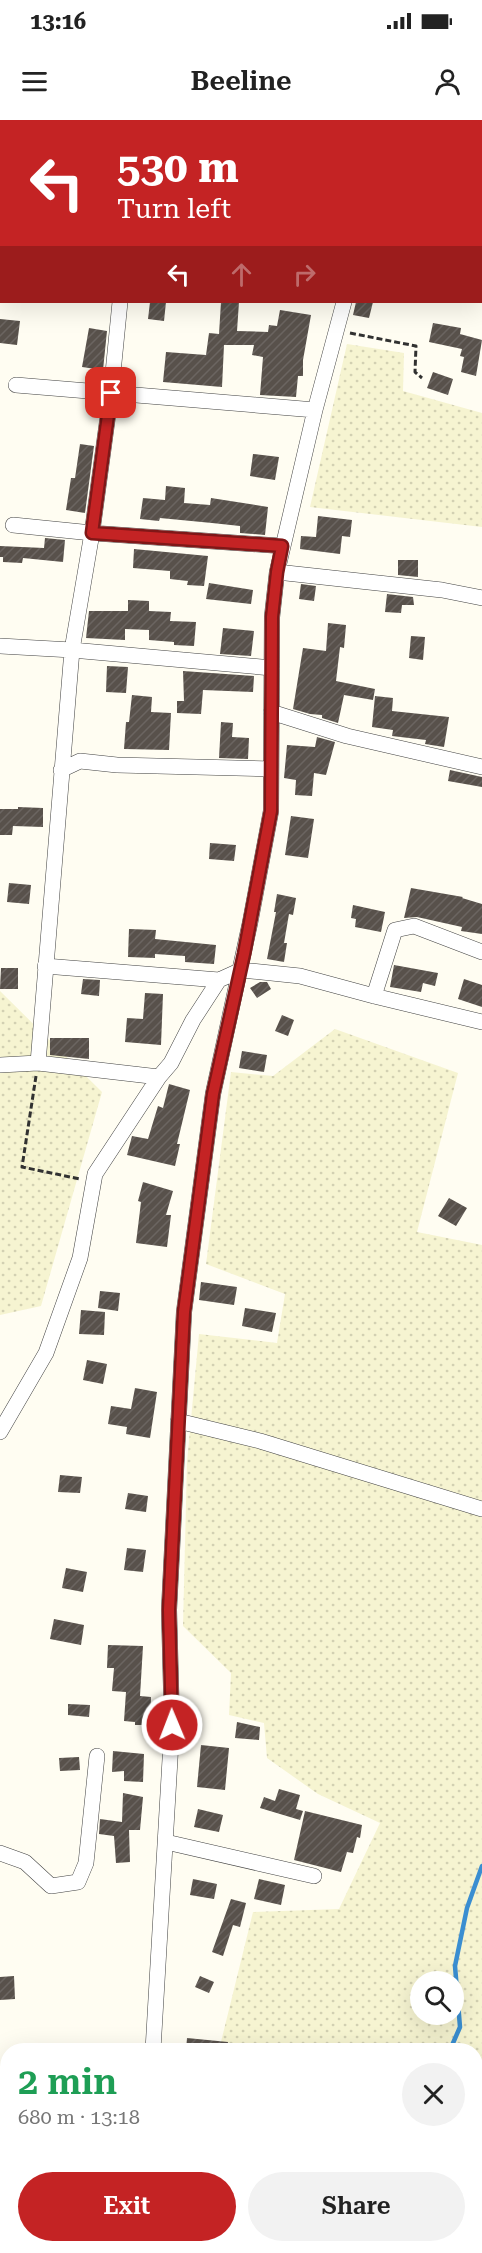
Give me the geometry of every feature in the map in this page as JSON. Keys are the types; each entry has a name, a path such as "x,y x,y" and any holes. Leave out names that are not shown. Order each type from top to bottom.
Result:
{"street":[{"path":"38,1063 72,650 92,533 111,393 120,303"},
{"path":"153,2043 172,1725 169,1610 184,1312 213,1094 241,970 271,811 272,617 277,572 315,410 344,303"},
{"path":"16,385 315,410"},
{"path":"13,525 92,533 282,546"},
{"path":"277,572 442,590 482,598"},
{"path":"0,646 72,650 272,668"},
{"path":"272,712 346,736 482,767"},
{"path":"61,770 80,761 117,765 271,769"},
{"path":"374,996 395,930 414,926 482,952"},
{"path":"45,966 219,980 241,970 300,976 482,1022"},
{"path":"0,1432 46,1353 80,1258 95,1174 159,1077 171,1063 193,1020 219,980"},
{"path":"0,1065 38,1063 159,1077"},
{"path":"178,1421 260,1441 482,1509"},
{"path":"0,1853 25,1862 51,1886 78,1882 86,1863 97,1756"},
{"path":"166,1842 314,1876"}],"path":[{"path":"337,330 416,346 416,372 422,378"},
{"path":"38,1063 22,1167 93,1181"}],"shaded area":[{"path":"347,344 404,353 403,391 482,413 482,527 310,507"},
{"path":"0,991 102,1092 41,1306 0,1315"},
{"path":"335,1029 458,1073 417,1232 482,1245 482,2043 221,2043 253,1912 339,1909 380,1823 318,1794 267,1758 264,1723 229,1715 231,1673 183,1626 187,1462 199,1334 277,1343 285,1294 206,1264 231,1072 273,1076"}],"building":[{"path":"150,303 166,303 164,321 148,319"},
{"path":"221,303 239,303 237,331 268,332 269,325 277,326 280,310 311,315 303,360 303,376 298,376 296,397 260,395 263,357 252,355 254,345 224,345 222,387 163,382 166,352 206,355 209,333 219,334"},
{"path":"356,303 373,303 369,318 353,315"},
{"path":"0,319 20,321 17,345 0,343"},
{"path":"433,323 461,328 460,334 482,340 476,376 461,372 464,357 460,356 462,349 429,342"},
{"path":"89,328 107,331 103,370 82,367"},
{"path":"433,372 453,379 448,395 427,388"},
{"path":"80,444 94,446 85,513 66,510 71,478 75,478"},
{"path":"253,454 279,457 275,480 250,476"},
{"path":"166,486 185,488 184,503 210,505 211,498 268,507 265,535 240,533 240,526 160,518 159,521 140,519 143,498 165,500"},
{"path":"318,516 352,520 350,537 342,536 340,554 300,549 301,536 316,537"},
{"path":"45,538 65,540 63,562 23,558 22,563 3,562 3,557 0,557 0,546 44,548"},
{"path":"134,549 208,556 204,586 187,585 188,581 170,579 170,571 133,568"},
{"path":"398,560 418,560 418,577 398,575"},
{"path":"209,583 253,590 251,604 206,599"},
{"path":"301,584 316,586 314,601 299,599"},
{"path":"387,594 413,597 414,605 402,605 401,613 385,612"},
{"path":"128,600 149,601 149,611 171,612 170,621 196,622 194,646 149,640 149,630 125,629 125,640 86,638 89,611 128,611"},
{"path":"328,623 346,625 344,648 340,647 336,681 375,689 373,700 344,695 338,723 322,718 322,715 293,709 303,648 326,651"},
{"path":"223,628 254,631 251,656 220,654"},
{"path":"411,636 425,637 423,660 409,658"},
{"path":"107,666 128,667 126,693 106,692"},
{"path":"183,671 254,676 253,692 203,690 201,714 177,713 177,701 184,701"},
{"path":"132,695 152,697 151,712 171,713 169,750 124,749 126,722 129,722"},
{"path":"375,696 393,698 392,711 449,717 444,747 425,744 426,740 392,736 393,730 372,727"},
{"path":"221,722 233,723 232,737 249,738 248,759 219,758"},
{"path":"317,737 335,742 326,775 314,773 312,796 295,795 296,780 284,778 287,745 315,747"},
{"path":"450,770 482,777 482,787 448,781"},
{"path":"18,807 43,808 43,827 13,826 12,835 0,835 0,809 18,809"},
{"path":"291,816 314,819 308,858 285,855"},
{"path":"210,843 236,845 234,861 209,859"},
{"path":"9,883 31,885 29,904 7,902"},
{"path":"411,888 463,897 482,904 482,934 461,931 462,927 417,917 404,918"},
{"path":"277,894 296,898 293,915 289,914 284,943 287,943 284,962 267,959"},
{"path":"353,905 385,912 381,932 355,927 356,919 351,918"},
{"path":"129,929 156,930 155,939 216,945 214,964 185,962 185,956 155,954 155,958 128,957"},
{"path":"394,965 438,973 435,986 423,983 421,992 390,987"},
{"path":"1,968 18,968 18,989 0,989"},
{"path":"83,979 100,980 99,996 81,994"},
{"path":"464,979 482,985 482,1007 458,999"},
{"path":"260,982 267,982 271,989 257,998 250,988"},
{"path":"145,993 163,994 161,1045 125,1042 127,1018 143,1019"},
{"path":"282,1015 294,1020 288,1036 275,1031"},
{"path":"50,1038 89,1038 89,1059 50,1055"},
{"path":"242,1051 267,1055 264,1072 239,1068"},
{"path":"169,1084 190,1090 177,1144 180,1144 175,1166 127,1155 132,1136 148,1139 158,1106 163,1108"},
{"path":"143,1182 173,1191 166,1215 171,1215 167,1247 136,1243 141,1202 138,1201"},
{"path":"449,1198 467,1208 456,1226 438,1216"},
{"path":"201,1282 237,1287 234,1305 199,1300"},
{"path":"100,1291 120,1293 118,1311 98,1308"},
{"path":"245,1308 276,1313 272,1332 242,1326"},
{"path":"81,1310 105,1312 104,1335 79,1334"},
{"path":"87,1360 107,1364 103,1384 83,1380"},
{"path":"135,1388 157,1392 150,1438 126,1434 127,1427 108,1424 111,1406 131,1409"},
{"path":"60,1475 82,1477 80,1493 58,1492"},
{"path":"128,1493 148,1496 146,1512 125,1509"},
{"path":"127,1548 146,1550 143,1572 124,1570"},
{"path":"66,1568 87,1572 83,1592 62,1588"},
{"path":"54,1619 84,1625 81,1645 50,1639"},
{"path":"108,1645 143,1646 140,1696 151,1697 150,1725 135,1725 135,1722 124,1721 126,1692 112,1691 114,1668 107,1668"},
{"path":"68,1704 90,1705 89,1717 68,1715"},
{"path":"237,1722 260,1727 259,1740 235,1738"},
{"path":"201,1745 229,1748 225,1790 197,1787"},
{"path":"113,1751 144,1754 143,1782 124,1781 124,1771 112,1772"},
{"path":"79,1757 80,1770 60,1771 59,1758"},
{"path":"279,1789 300,1795 296,1809 303,1811 300,1820 260,1808 264,1797 275,1801"},
{"path":"123,1793 143,1797 140,1830 129,1830 130,1862 116,1863 114,1836 99,1834 100,1819 122,1822"},
{"path":"198,1809 223,1815 219,1832 194,1827"},
{"path":"305,1811 362,1825 360,1838 357,1837 353,1853 347,1852 341,1872 294,1860"},
{"path":"193,1879 217,1884 214,1899 190,1895"},
{"path":"259,1879 285,1885 281,1905 254,1899"},
{"path":"231,1899 246,1903 240,1927 233,1925 223,1956 212,1952"},
{"path":"14,1976 15,1999 0,2000 0,1977"},
{"path":"200,1976 214,1982 209,1993 195,1987"},
{"path":"187,2038 228,2042 228,2043 187,2043"}],"waterway":[{"path":"453,2043 460,2027 455,1966 467,1908 482,1866"}],"route":[{"path":"111,393 92,533 282,546 272,617 271,811 244,954 213,1094 184,1312 169,1610 172,1725"}]}
